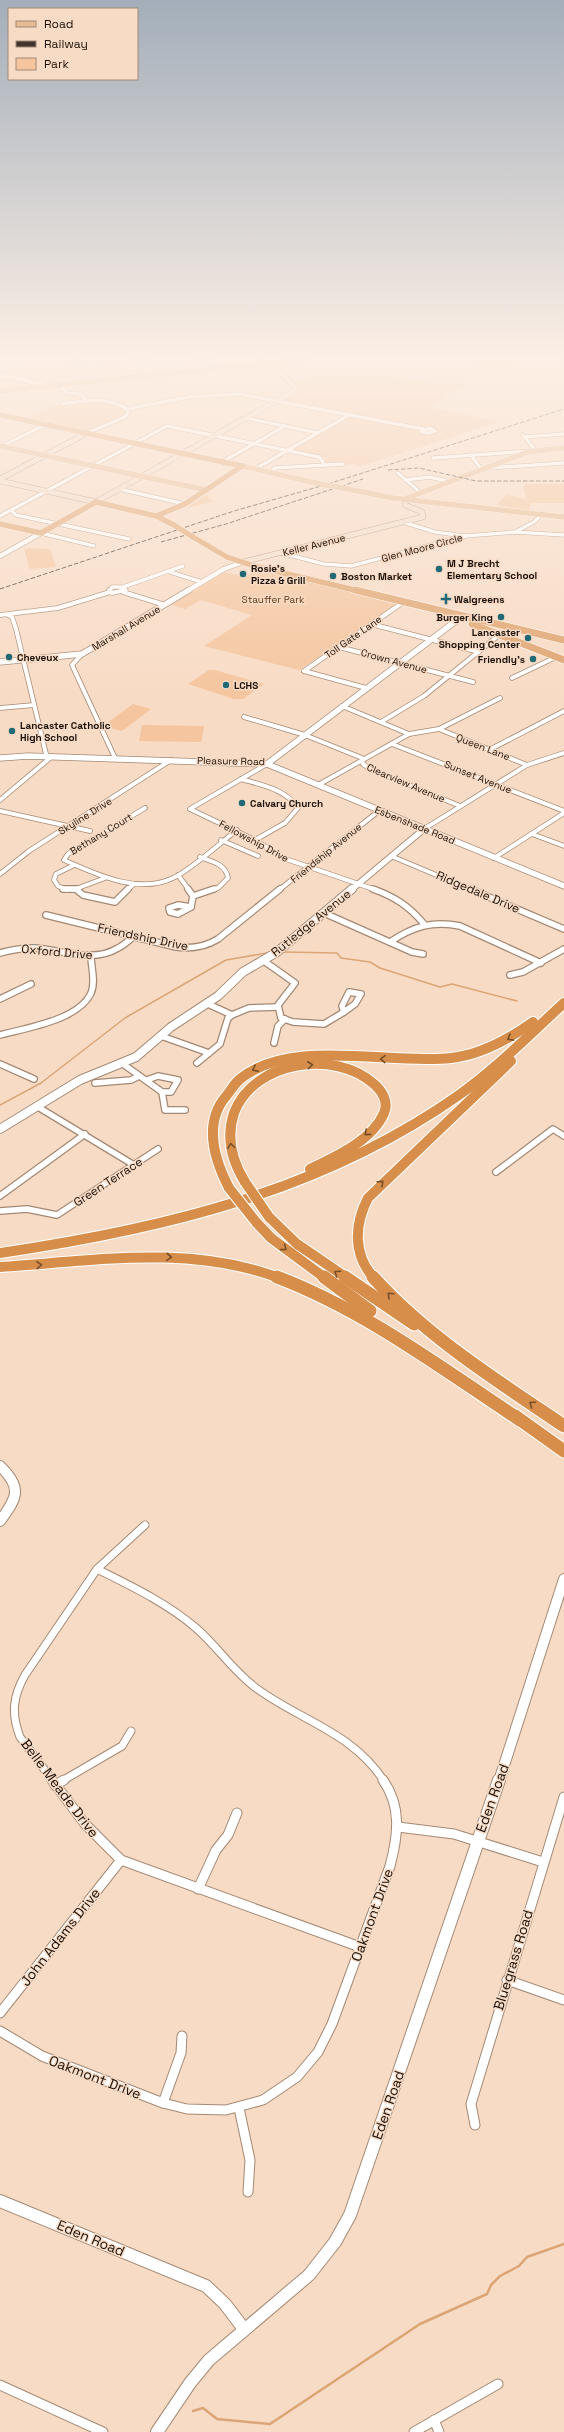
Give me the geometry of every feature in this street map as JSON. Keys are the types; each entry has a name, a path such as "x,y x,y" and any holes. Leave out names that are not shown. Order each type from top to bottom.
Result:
{"highway":[{"path":"156,516 185,504 234,473"},
{"path":"0,524 41,533 96,502 156,516 174,525 213,550 243,562 461,617 564,640"},
{"path":"461,617 463,621 564,660"},
{"path":"483,628 485,625 496,625"},
{"path":"564,999 508,1039 488,1048 458,1057 416,1060 302,1056 271,1062 254,1069 237,1081 228,1091 220,1105 214,1121 212,1135 215,1153 229,1188 256,1222 283,1248 564,1451"},
{"path":"0,1258 87,1244 183,1224 225,1212 302,1185 360,1160 424,1125 480,1086 564,1010"},
{"path":"0,1253 63,1244 200,1215 277,1190 342,1162 422,1120 472,1085 564,1010"},
{"path":"452,1348 391,1297 370,1273 360,1253 357,1230 360,1215 373,1191 480,1092 522,1049"},
{"path":"155,1225 226,1203 278,1183 334,1157 355,1143 380,1121 386,1108 381,1091 365,1075 343,1066 332,1064 278,1071 256,1082 245,1092 236,1105 230,1134 233,1158 245,1182 269,1217 297,1244 334,1272 452,1348 564,1426"},
{"path":"0,1267 168,1257 229,1263 282,1277 324,1294 364,1315 520,1420"}],"main road":[{"path":"0,480 12,473"},
{"path":"129,473 206,490"},
{"path":"0,480 96,502 146,473"},
{"path":"406,499 472,473"},
{"path":"276,474 320,484 406,499 564,517"},
{"name":"Keller Avenue","path":"243,562 406,523 420,519 425,515 405,504 406,499"}],"street":[{"path":"0,516 77,473"},
{"path":"398,473 421,493"},
{"path":"405,480 434,477 450,482"},
{"path":"119,489 185,504"},
{"path":"11,510 16,515 60,522 129,539"},
{"path":"515,532 534,522 542,514"},
{"path":"406,523 435,532 465,536"},
{"name":"Glen Moore Circle","path":"281,553 328,565 351,566 465,536 515,532 564,535"},
{"path":"0,556 41,533 94,546"},
{"name":"Marshall Avenue","path":"0,662 82,654 202,582 229,567 243,562"},
{"path":"110,592 109,589 112,587 124,587 170,572 183,566"},
{"path":"170,572 202,582"},
{"path":"123,592 126,590 124,587"},
{"path":"0,614 8,615 58,608 110,592 123,592 165,605"},
{"name":"Toll Gate Lane","path":"366,688 304,671 402,602"},
{"path":"0,800 50,758 48,756 34,705 16,629 8,615"},
{"name":"Pleasure Road","path":"0,758 17,756 48,756 266,764 461,617"},
{"path":"371,624 479,652"},
{"path":"381,722 424,696 499,635"},
{"name":"Crown Avenue","path":"339,647 473,682"},
{"path":"82,654 72,665 115,758"},
{"path":"512,678 556,657"},
{"path":"318,785 409,734 439,729 500,698"},
{"path":"0,708 34,705"},
{"path":"342,706 409,734"},
{"path":"491,750 564,711"},
{"name":"Clearview Avenue","path":"244,717 305,735 362,758 363,764 370,769 460,806"},
{"name":"Queen Lane","path":"439,729 527,764"},
{"name":"Sunset Avenue","path":"392,744 564,812"},
{"name":"Rutledge Avenue","path":"0,1129 80,1080 123,1064 136,1057 161,1036 208,1004 243,972 264,961 424,829 527,764 564,753"},
{"name":"Skyline Drive","path":"0,874 21,856 171,760"},
{"path":"241,779 266,764"},
{"name":"Esbenshade Road","path":"266,764 564,886"},
{"path":"241,779 288,797 296,802 298,808 294,817 284,825 255,840"},
{"name":"Fellowship Drive","path":"241,779 190,808 237,830 283,858 359,884 403,902 416,913 424,924"},
{"name":"Bethany Court","path":"74,865 65,861 64,857 145,808"},
{"name":"Friendship Avenue","path":"272,896 380,810"},
{"path":"0,811 90,831"},
{"path":"494,858 564,812"},
{"path":"74,865 105,878 134,884 160,883 178,874 221,840 237,830"},
{"path":"532,834 564,846"},
{"path":"221,840 258,856"},
{"path":"193,896 218,888 226,883 228,878 226,869 201,856"},
{"name":"Ridgedale Drive","path":"391,856 564,929"},
{"name":"Bethany Court","path":"74,865 58,872 54,880 57,886 64,890 77,890"},
{"path":"178,874 193,896 191,907"},
{"path":"105,878 77,890 82,896 115,902 134,884"},
{"name":"Friendship Drive","path":"46,915 181,948 205,946 218,939 272,896"},
{"path":"324,913 412,952 423,954"},
{"path":"390,942 409,929 424,924 440,923 460,926 541,963"},
{"name":"Oxford Drive","path":"0,953 14,948 31,947 74,955 91,956 116,950 133,936"},
{"path":"510,974 522,972 541,963 564,949"},
{"path":"0,1035 67,1014 80,1007 92,992 91,956"},
{"path":"264,961 295,983 294,987 278,1009"},
{"path":"0,999 31,984"},
{"path":"208,1004 232,1015"},
{"path":"197,1063 220,1044 228,1018 232,1015 250,1008 278,1009"},
{"path":"278,1009 285,1019 293,1022 324,1024 344,1012"},
{"path":"274,1043 278,1026 285,1019"},
{"path":"161,1036 209,1053"},
{"path":"0,1064 34,1079"},
{"path":"123,1064 162,1092 171,1092 178,1080 158,1076 147,1080"},
{"path":"95,1083 130,1080 139,1076"},
{"path":"162,1092 164,1110 185,1110"},
{"path":"38,1107 134,1164"},
{"path":"496,1172 553,1129 564,1136"},
{"path":"0,1196 85,1134"},
{"name":"Green Terrace","path":"0,1211 27,1209 57,1215 158,1149"},
{"path":"0,1466 12,1477 16,1489 14,1500 0,1521"},
{"name":"Belle Meade Drive","path":"145,1525 121,1545 97,1569 24,1675 13,1704 14,1720 20,1737 85,1824 121,1860 360,1947"},
{"name":"Oakmont Drive","path":"0,2031 42,2056 163,2103 203,2111 240,2108 278,2092 311,2063 332,2024 390,1866 398,1827 393,1800 385,1782 374,1765 357,1748 326,1727 255,1687 212,1644 180,1615 138,1589 97,1569"},
{"name":"Eden Road","path":"0,2201 206,2286 225,2304 244,2329 292,2292 309,2275 335,2242 350,2215 477,1841 509,1753 564,1579"},
{"path":"55,1785 122,1746 131,1731"},
{"name":"Bluegrass Road","path":"475,2125 471,2104 507,1980 564,1797"},
{"path":"198,1889 216,1850 228,1835 237,1813"},
{"path":"398,1827 448,1832 477,1841 493,1844 543,1862"},
{"name":"John Adams Drive","path":"0,2013 121,1860"},
{"path":"507,1980 564,2000"},
{"path":"163,2103 181,2053 182,2036"},
{"path":"240,2108 252,2161 252,2176 248,2192"},
{"path":"157,2432 176,2402 200,2371 224,2345 244,2329"},
{"path":"414,2432 498,2384"},
{"path":"0,2385 103,2432"},
{"path":"434,2420 439,2432"}],"green space":[{"path":"526,484 564,484 564,503 531,503 529,510 497,505 507,494 527,500 523,486"},
{"path":"209,493 207,495 212,502 186,508"},
{"path":"24,549 50,549 56,567 30,569"},
{"name":"Stauffer Park","path":"258,569 400,604 299,670 204,646 252,615 201,600 185,609 171,605 224,572 245,577"},
{"name":"LCHS","path":"209,670 215,670 264,684 243,699 234,699 188,684"},
{"path":"133,704 151,709 122,731 103,726"},
{"path":"142,725 204,726 201,742 139,741"}],"waterway":[{"path":"284,952 337,953 341,958 370,962 380,968 440,987 452,984 517,1001"},
{"path":"0,1105 41,1083 125,1018 226,960 267,953"},
{"path":"193,2411 203,2408 217,2419 270,2424 420,2324 487,2294 491,2285 500,2276 519,2266 527,2257 564,2244"}],"railway":[{"path":"0,589 234,511 361,473"},
{"path":"443,473 476,481 564,481"},
{"path":"161,542 226,524 363,479"}],"place":[{"name":"M J Brecht Elementary School","path":"439,569"},
{"name":"Rosie’s Pizza & Grill","path":"243,574"},
{"name":"Boston Market","path":"333,576"},
{"name":"Walgreens","path":"446,599"},
{"name":"Burger King","path":"501,617"},
{"name":"Lancaster Shopping Center","path":"528,638"},
{"name":"Cheveux","path":"9,657"},
{"name":"Friendly's","path":"533,659"},
{"name":"LCHS","path":"226,685"},
{"name":"Lancaster Catholic High School","path":"12,731"},
{"name":"Calvary Church","path":"242,803"}]}
